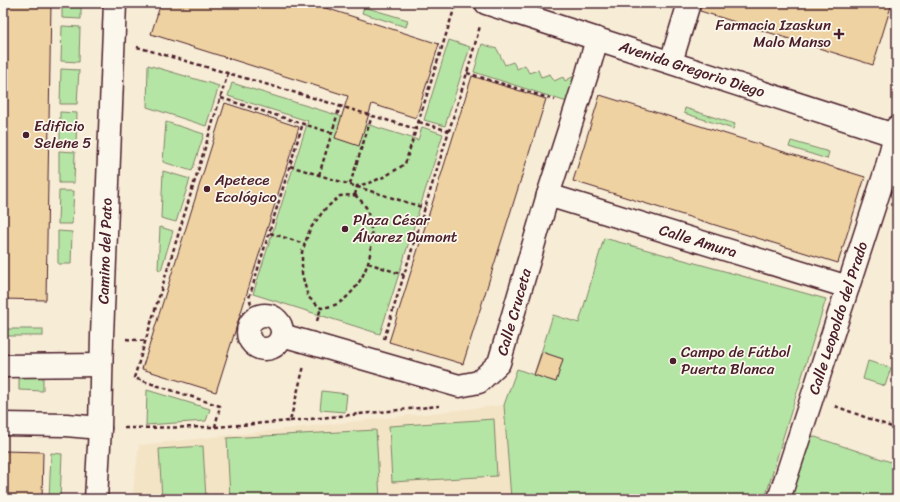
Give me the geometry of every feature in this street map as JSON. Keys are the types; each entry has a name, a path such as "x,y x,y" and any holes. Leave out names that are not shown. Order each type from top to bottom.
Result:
{"street":[{"name":"Camino del Pato","path":"96,499 100,428 101,365 115,3"},
{"name":"Avenida Gregorio Diego","path":"486,3 896,133"},
{"path":"671,62 689,3"},
{"name":"Calle Cruceta","path":"282,335 459,386 479,382 499,363 548,194 597,39"},
{"name":"Calle Leopoldo del Prado","path":"779,499 886,170 896,133"},
{"name":"Calle Amura","path":"548,194 848,287"},
{"path":"262,315 273,316 280,324 282,335 277,345 267,350 256,348 249,340 247,329 252,319 256,317 262,315"},
{"path":"3,366 101,365"},
{"path":"3,424 70,425 100,428"}],"path":[{"path":"357,186 371,183 386,177 405,164 456,3"},
{"path":"376,362 467,73 486,3"},
{"path":"113,40 416,129"},
{"path":"215,427 220,406 134,378 228,73"},
{"path":"467,73 576,107"},
{"path":"221,98 332,133"},
{"path":"319,174 340,106"},
{"path":"350,184 372,116"},
{"path":"418,122 449,131"},
{"path":"256,317 249,298 303,124"},
{"path":"290,166 425,208"},
{"path":"355,195 357,186"},
{"path":"321,308 308,298 302,274 302,252 310,229 325,209 340,196 355,195"},
{"path":"321,308 338,304 355,289 364,274 368,263 371,246 371,226 366,207 355,195"},
{"path":"270,233 305,244"},
{"path":"368,263 404,275"},
{"path":"290,421 310,343 321,308"},
{"path":"812,398 897,429"},
{"path":"100,428 215,427 439,406"}],"shaded area":[{"path":"504,405 511,499 132,499 139,445"}],"green space":[{"path":"62,3 81,3 81,19 62,18"},
{"path":"364,7 408,20 406,27 362,13"},
{"path":"62,26 80,27 79,62 61,61"},
{"path":"449,40 470,47 445,126 424,120"},
{"path":"482,44 497,49 505,65 513,62 517,69 525,65 529,73 538,70 541,77 550,74 554,81 563,77 565,81 574,76 567,102 474,72"},
{"path":"148,65 219,86 206,126 147,107"},
{"path":"61,69 79,70 77,104 60,104"},
{"path":"232,83 418,140 422,127 443,134 380,334 253,294 308,121 228,96"},
{"path":"685,108 735,124 733,129 684,113"},
{"path":"60,112 77,113 76,144 60,144"},
{"path":"166,122 204,134 192,171 163,162"},
{"path":"791,141 829,152 827,159 789,147"},
{"path":"59,151 75,152 74,183 59,183"},
{"path":"163,171 190,179 176,222 161,218"},
{"path":"59,191 74,191 72,224 58,224"},
{"path":"160,227 173,231 161,270 158,269"},
{"path":"58,231 72,232 71,264 58,264"},
{"name":"Campo de Fútbol Puerta Blanca","path":"604,238 826,299 765,499 511,499 504,405 517,369 534,375 553,315 579,323"},
{"path":"3,329 43,329 43,336 3,336"},
{"path":"868,361 891,368 885,386 863,379"},
{"path":"19,371 43,371 43,391 19,390"},
{"path":"147,390 210,409 206,421 146,425"},
{"path":"322,391 347,394 345,412 320,410"},
{"path":"494,419 497,476 392,482 389,426"},
{"path":"376,430 380,499 230,499 227,438"},
{"path":"809,435 897,464 897,499 788,499"},
{"path":"203,446 206,499 162,499 159,449"},
{"path":"51,453 62,454 60,499 49,499"}],"building":[{"name":"Edificio Selene 5","path":"3,3 51,3 46,300 3,299"},
{"path":"161,3 310,3 439,44 416,118 372,104 359,146 335,138 348,96 151,34"},
{"path":"701,3 892,3 873,65 700,11"},
{"path":"472,76 546,99 463,364 389,342"},
{"path":"600,95 865,177 838,263 573,181"},
{"path":"225,103 299,127 216,392 142,369"},
{"path":"542,352 563,359 556,382 534,375"},
{"path":"3,451 43,452 42,499 3,499"}],"place":[{"name":"Farmacia Izaskun Malo Manso","path":"839,34"},
{"name":"Edificio Selene 5","path":"26,135"},
{"name":"Apetece Ecológico","path":"207,189"},
{"name":"Plaza César Álvarez Dumont","path":"345,229"},
{"name":"Campo de Fútbol Puerta Blanca","path":"673,361"}]}
